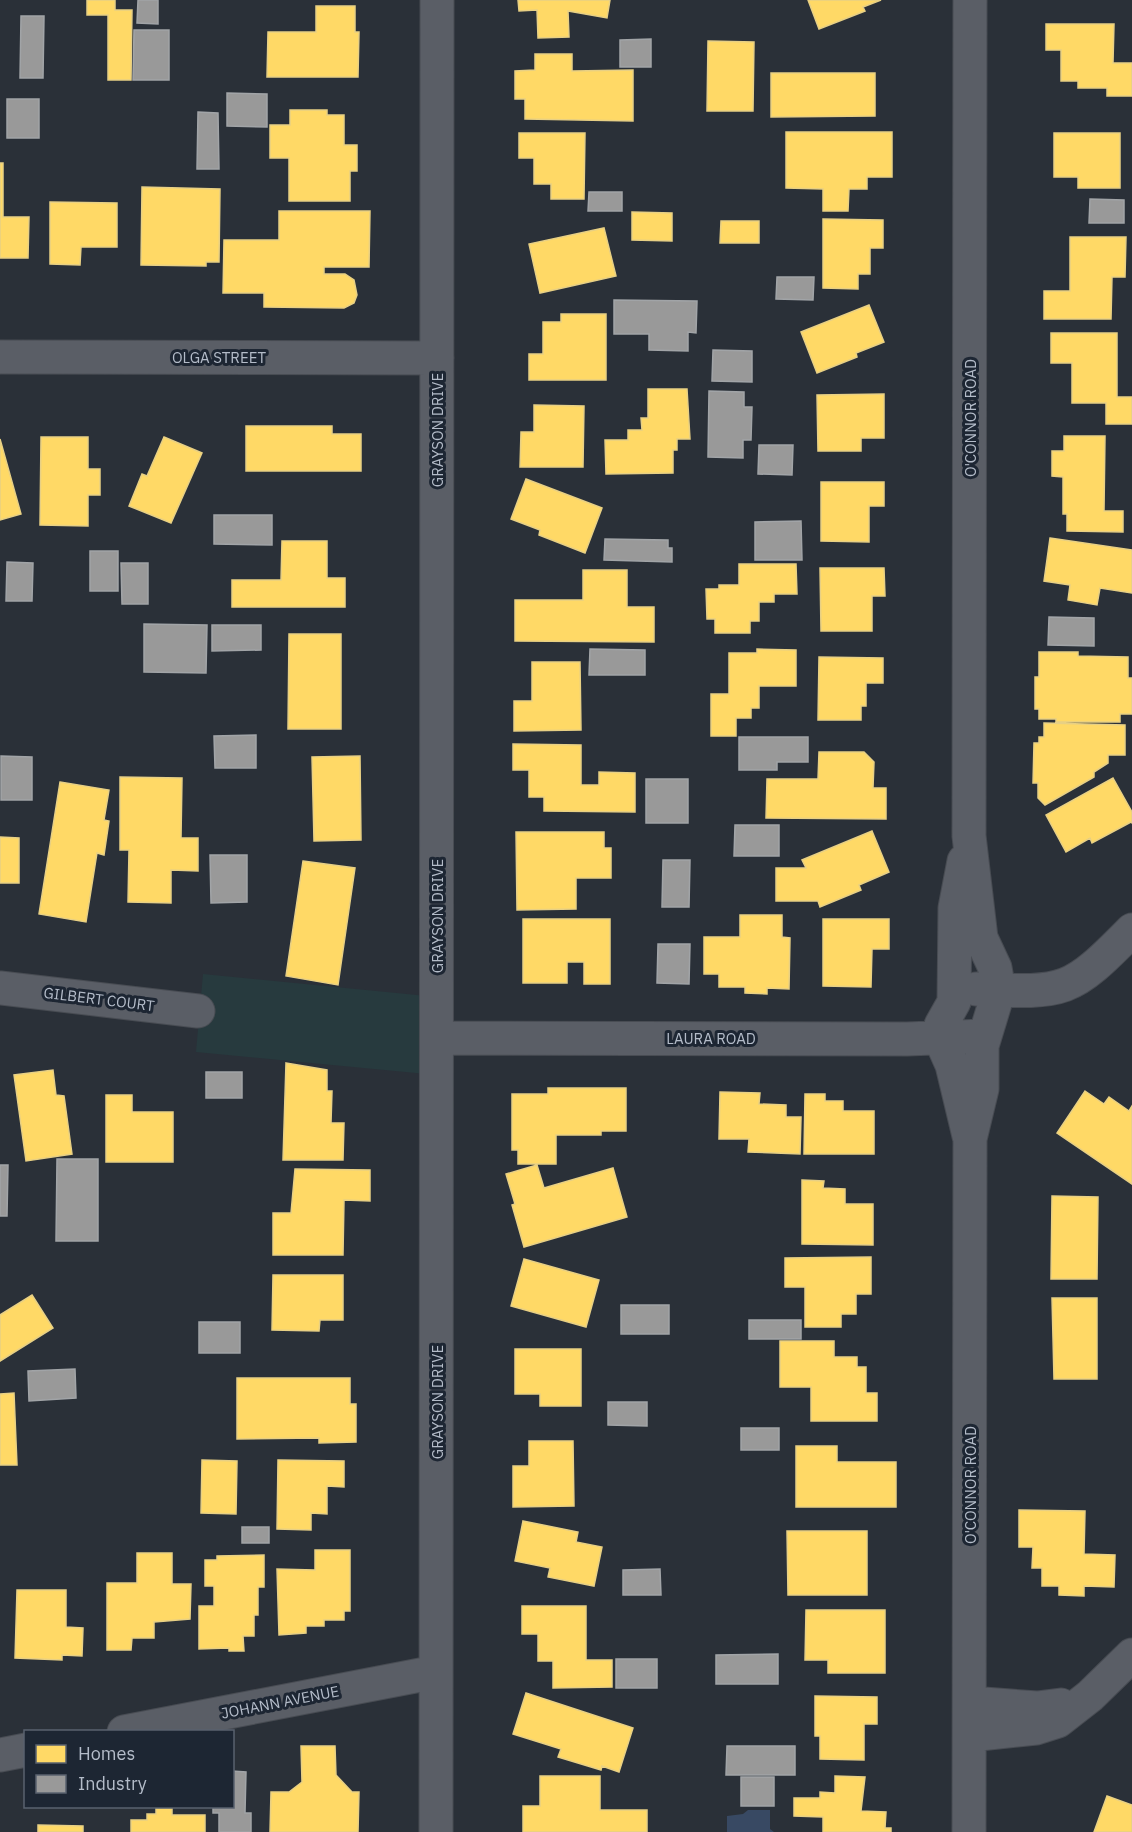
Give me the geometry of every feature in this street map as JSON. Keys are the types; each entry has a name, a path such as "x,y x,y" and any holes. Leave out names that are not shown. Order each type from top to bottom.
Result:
{"street":[{"name":"GRAYSON DRIVE","path":"436,1832 437,0"},
{"name":"O'CONNOR ROAD","path":"969,1832 970,1139 982,1089 985,1036 999,990 995,968 981,938 969,836 970,0"},
{"name":"OLGA STREET","path":"0,357 437,358"},
{"name":"O'CONNOR ROAD","path":"969,836 955,908 956,987 954,1002 941,1025 940,1038 952,1065 970,1139"},
{"path":"956,987 1045,991 1070,985 1093,970 1132,930"},
{"name":"GILBERT COURT","path":"0,988 198,1011"},
{"name":"LAURA ROAD","path":"437,1038 940,1038 985,1036"},
{"path":"970,1719 1036,1728 1058,1721 1090,1696 1132,1655"},
{"name":"JOHANN AVENUE","path":"129,1730 436,1672"},
{"path":"0,1755 24,1750"}],"green space":[{"path":"203,974 437,997 437,1075 196,1052"}],"water":[{"path":"748,1810 770,1810 770,1829 774,1832 727,1832 727,1816 743,1814"}],"building: Homes":[{"path":"87,0 115,0 115,10 132,10 131,80 108,80 108,15 87,15"},
{"path":"518,0 610,0 607,18 568,11 569,37 538,38 537,10 519,11"},
{"path":"808,0 881,0 863,7 865,11 819,29"},
{"path":"316,6 355,6 355,32 359,32 358,77 267,77 268,32 316,32"},
{"path":"1046,24 1114,24 1113,63 1132,63 1132,96 1107,96 1107,88 1078,88 1078,81 1061,81 1061,50 1046,50"},
{"path":"708,41 754,42 753,111 707,111"},
{"path":"535,54 572,54 572,71 633,70 633,121 525,119 525,99 515,99 515,71 535,70"},
{"path":"771,73 875,73 875,116 771,117"},
{"path":"290,110 327,110 327,115 344,115 344,145 357,145 357,171 350,171 350,201 289,201 289,158 270,158 270,125 290,125"},
{"path":"786,132 892,132 892,177 867,177 867,189 849,189 848,211 823,211 823,189 786,188"},
{"path":"519,133 585,133 584,199 551,199 551,184 534,184 534,158 519,158"},
{"path":"1054,133 1120,133 1120,188 1078,188 1078,177 1054,177"},
{"path":"0,163 3,163 3,217 29,217 28,258 0,258"},
{"path":"142,187 220,189 219,262 206,262 206,266 141,265"},
{"path":"50,202 117,203 117,247 81,247 80,265 50,264"},
{"path":"279,211 370,211 369,267 324,267 324,274 345,274 354,280 357,295 354,303 344,308 264,307 264,293 223,293 224,240 279,240"},
{"path":"632,212 672,213 672,241 632,240"},
{"path":"823,219 883,220 883,248 870,248 870,274 858,274 858,289 823,288"},
{"path":"721,221 759,221 759,243 720,243"},
{"path":"604,228 616,276 540,293 529,244"},
{"path":"1070,237 1126,237 1125,277 1112,277 1111,319 1044,319 1044,291 1070,291"},
{"path":"869,305 884,342 856,353 857,357 817,373 801,332"},
{"path":"561,314 606,314 606,380 529,380 529,354 543,354 543,322 561,322"},
{"path":"1051,333 1117,333 1117,397 1132,397 1132,424 1106,424 1106,403 1072,403 1072,363 1051,363"},
{"path":"648,389 687,389 690,439 677,439 677,450 673,450 673,473 606,474 605,440 628,440 628,430 642,430 641,418 648,418"},
{"path":"884,394 884,438 861,438 861,451 818,451 817,395"},
{"path":"534,405 584,406 583,467 520,467 521,432 534,432"},
{"path":"246,426 332,426 332,434 361,434 361,471 246,471"},
{"path":"1064,436 1105,436 1104,511 1123,511 1123,532 1067,531 1067,514 1063,514 1063,477 1052,476 1052,451 1064,451"},
{"path":"41,437 88,437 88,469 100,469 100,495 88,495 88,526 40,525"},
{"path":"164,437 202,453 171,523 129,506 142,474 147,476"},
{"path":"0,439 21,514 0,520"},
{"path":"526,479 602,508 585,553 539,535 540,530 511,519"},
{"path":"821,482 884,482 884,506 869,506 869,542 821,541"},
{"path":"1050,538 1132,550 1132,593 1100,588 1097,605 1068,600 1070,585 1044,581"},
{"path":"282,541 327,541 327,578 345,578 345,607 232,607 232,580 281,580"},
{"path":"739,564 796,564 797,594 774,594 774,602 759,602 759,621 750,621 750,633 715,633 715,619 707,619 706,589 719,589 719,585 739,585"},
{"path":"820,568 884,568 885,596 872,596 872,631 821,631"},
{"path":"583,570 627,570 627,607 654,607 654,642 515,641 515,600 583,600"},
{"path":"289,634 341,634 341,729 288,729"},
{"path":"757,649 796,650 796,686 759,686 759,708 751,708 751,718 736,718 736,736 711,736 711,694 729,694 729,653 757,653"},
{"path":"1039,652 1078,652 1078,656 1128,657 1128,678 1132,678 1132,714 1120,714 1120,722 1056,722 1056,719 1039,719 1039,709 1035,709 1035,677 1039,677"},
{"path":"819,657 883,658 883,683 866,683 866,706 861,706 861,720 818,720"},
{"path":"532,662 580,662 581,730 514,731 514,701 532,701"},
{"path":"1044,723 1125,725 1125,755 1108,755 1108,763 1094,772 1094,777 1045,805 1038,798 1038,783 1033,783 1034,743 1039,743 1039,737 1044,737"},
{"path":"513,744 581,745 581,785 599,785 599,772 635,773 635,812 544,811 544,797 529,797 529,770 513,770"},
{"path":"819,752 864,752 874,762 873,788 886,788 886,819 766,818 767,779 818,779"},
{"path":"360,756 361,840 314,841 312,757"},
{"path":"120,777 182,778 181,838 198,838 198,871 171,870 171,903 128,902 129,850 120,850"},
{"path":"1113,778 1132,812 1132,823 1092,843 1090,838 1066,852 1046,815"},
{"path":"60,782 109,790 104,820 109,821 104,855 97,853 86,922 39,914"},
{"path":"872,831 889,872 859,885 861,890 820,907 818,901 776,901 776,868 806,868 802,860"},
{"path":"516,832 604,832 604,848 611,848 611,878 576,878 576,909 517,910"},
{"path":"0,837 19,838 19,883 0,883"},
{"path":"303,861 355,868 338,985 286,976"},
{"path":"740,915 782,915 782,937 790,938 789,989 767,988 767,994 745,993 745,987 719,987 719,974 704,974 704,937 740,937"},
{"path":"523,919 610,919 610,984 584,984 584,962 567,962 567,983 523,983"},
{"path":"823,919 889,919 889,949 872,949 871,987 823,986"},
{"path":"286,1063 327,1070 327,1091 332,1091 331,1123 344,1123 343,1160 283,1160"},
{"path":"53,1070 56,1095 64,1096 72,1154 26,1161 14,1075"},
{"path":"548,1088 626,1088 626,1131 601,1131 601,1135 556,1135 556,1164 518,1164 518,1150 512,1150 512,1094 548,1094"},
{"path":"1085,1091 1104,1104 1109,1097 1129,1111 1132,1106 1132,1184 1057,1133"},
{"path":"720,1092 760,1093 759,1104 786,1105 786,1117 801,1117 800,1154 748,1152 749,1139 719,1139"},
{"path":"805,1094 825,1094 825,1101 843,1101 843,1111 874,1111 874,1154 804,1154"},
{"path":"106,1095 132,1095 132,1112 173,1112 173,1162 106,1162"},
{"path":"537,1165 544,1188 613,1168 627,1217 524,1247 506,1174"},
{"path":"295,1169 370,1170 370,1201 344,1200 343,1255 273,1255 273,1213 291,1213"},
{"path":"802,1180 824,1181 823,1188 845,1189 845,1204 873,1204 873,1245 802,1244"},
{"path":"1052,1196 1098,1197 1097,1279 1051,1279"},
{"path":"871,1257 871,1294 856,1294 856,1314 841,1314 841,1327 805,1327 805,1287 785,1287 785,1258"},
{"path":"524,1259 599,1280 586,1327 511,1306"},
{"path":"273,1275 343,1275 343,1320 320,1320 319,1331 272,1330"},
{"path":"32,1295 53,1328 0,1361 0,1315"},
{"path":"1052,1298 1097,1298 1097,1379 1054,1379"},
{"path":"780,1341 834,1341 834,1357 857,1357 857,1367 866,1367 866,1393 877,1393 877,1421 811,1421 811,1387 780,1387"},
{"path":"515,1349 581,1349 581,1406 540,1406 540,1394 515,1394"},
{"path":"237,1378 350,1378 350,1404 356,1404 356,1442 319,1443 319,1438 237,1439"},
{"path":"14,1393 17,1465 0,1465 0,1394"},
{"path":"529,1441 573,1441 574,1506 513,1507 513,1466 529,1466"},
{"path":"796,1446 837,1446 837,1462 896,1462 896,1507 796,1507"},
{"path":"202,1460 237,1461 236,1514 201,1513"},
{"path":"278,1460 344,1461 344,1487 327,1486 327,1514 311,1513 311,1530 277,1529"},
{"path":"1019,1510 1085,1511 1084,1554 1115,1555 1114,1587 1084,1586 1084,1596 1059,1595 1059,1586 1042,1586 1042,1568 1032,1568 1033,1547 1019,1547"},
{"path":"523,1521 578,1532 576,1542 602,1547 594,1586 548,1577 550,1568 515,1561"},
{"path":"787,1531 867,1531 867,1595 788,1595"},
{"path":"315,1550 350,1550 350,1611 344,1611 344,1620 324,1620 324,1626 306,1626 306,1633 279,1635 277,1569 315,1570"},
{"path":"137,1553 172,1553 172,1584 191,1584 190,1619 154,1622 154,1638 132,1638 131,1650 107,1650 107,1583 137,1583"},
{"path":"264,1555 264,1587 258,1587 258,1615 254,1615 254,1636 243,1636 244,1651 229,1651 229,1648 199,1649 199,1606 214,1606 214,1586 205,1586 205,1560 217,1560 217,1556"},
{"path":"17,1590 66,1590 66,1627 83,1628 82,1656 62,1655 62,1660 15,1658"},
{"path":"522,1606 586,1606 586,1660 612,1660 612,1687 553,1688 553,1661 538,1661 538,1634 522,1634"},
{"path":"806,1610 885,1610 885,1673 828,1673 828,1660 805,1660"},
{"path":"526,1693 633,1728 619,1772 602,1766 601,1770 558,1757 561,1749 513,1734"},
{"path":"815,1696 877,1697 877,1724 864,1724 864,1760 820,1759 820,1736 815,1736"},
{"path":"301,1746 335,1746 336,1775 352,1792 359,1792 358,1832 270,1832 271,1792 289,1792 302,1782"},
{"path":"540,1776 600,1776 600,1810 647,1810 647,1832 523,1832 523,1806 540,1806"},
{"path":"835,1776 865,1777 861,1811 886,1812 885,1828 891,1828 891,1832 823,1832 823,1817 794,1816 794,1798 820,1798 820,1792 835,1793"},
{"path":"1107,1796 1132,1805 1132,1832 1094,1832"},
{"path":"156,1808 172,1808 172,1815 205,1815 205,1832 131,1832 131,1820 147,1820 147,1814 156,1814"},
{"path":"38,1825 83,1826 83,1832 38,1832"}],"building: Industry":[{"path":"138,0 158,0 158,24 137,23"},
{"path":"21,16 44,16 43,78 20,78"},
{"path":"134,30 169,30 169,80 133,80"},
{"path":"651,39 651,67 620,67 620,40"},
{"path":"227,93 267,94 267,127 227,126"},
{"path":"7,99 39,99 39,138 7,138"},
{"path":"198,112 218,113 219,169 197,169"},
{"path":"589,192 622,192 622,211 588,211"},
{"path":"1090,199 1124,200 1124,223 1089,223"},
{"path":"777,277 814,277 813,300 776,299"},
{"path":"614,300 697,301 696,333 688,332 688,351 649,350 649,334 614,334"},
{"path":"713,350 752,351 752,382 712,381"},
{"path":"709,391 744,392 744,407 752,407 751,440 743,440 743,458 708,457"},
{"path":"759,445 793,445 792,475 758,474"},
{"path":"214,515 272,515 272,545 214,544"},
{"path":"801,521 802,560 755,560 755,522"},
{"path":"605,539 668,540 668,548 672,548 672,562 604,560"},
{"path":"90,551 118,551 118,591 90,591"},
{"path":"7,562 33,563 32,601 6,601"},
{"path":"121,563 148,563 148,604 122,604"},
{"path":"1049,617 1094,618 1094,646 1048,645"},
{"path":"144,624 207,625 206,673 144,672"},
{"path":"212,625 261,625 261,650 212,651"},
{"path":"590,649 645,650 645,675 589,675"},
{"path":"256,735 256,768 215,768 214,736"},
{"path":"739,737 808,737 808,762 777,762 777,770 739,770"},
{"path":"1,756 32,757 32,800 1,800"},
{"path":"646,779 688,779 688,823 646,823"},
{"path":"735,825 779,825 779,856 734,856"},
{"path":"210,855 247,855 247,902 211,903"},
{"path":"663,860 690,860 689,907 662,907"},
{"path":"658,944 690,944 689,984 657,983"},
{"path":"206,1072 242,1072 242,1098 206,1098"},
{"path":"57,1159 98,1159 98,1241 56,1241"},
{"path":"0,1165 8,1165 7,1216 0,1216"},
{"path":"621,1305 669,1305 669,1334 621,1334"},
{"path":"749,1320 801,1320 801,1339 749,1339"},
{"path":"199,1322 240,1322 240,1353 199,1353"},
{"path":"75,1369 76,1398 29,1401 28,1371"},
{"path":"608,1402 647,1402 647,1426 608,1425"},
{"path":"741,1428 779,1428 779,1450 741,1450"},
{"path":"242,1527 269,1527 269,1543 242,1543"},
{"path":"660,1569 661,1595 623,1595 623,1570"},
{"path":"778,1654 778,1684 716,1684 716,1655"},
{"path":"616,1659 657,1659 657,1688 616,1688"},
{"path":"727,1746 795,1746 795,1775 726,1775"},
{"path":"234,1771 246,1772 245,1813 251,1813 251,1832 219,1832 219,1813 213,1813 213,1808 234,1808"},
{"path":"741,1777 774,1777 774,1806 741,1806"}]}
